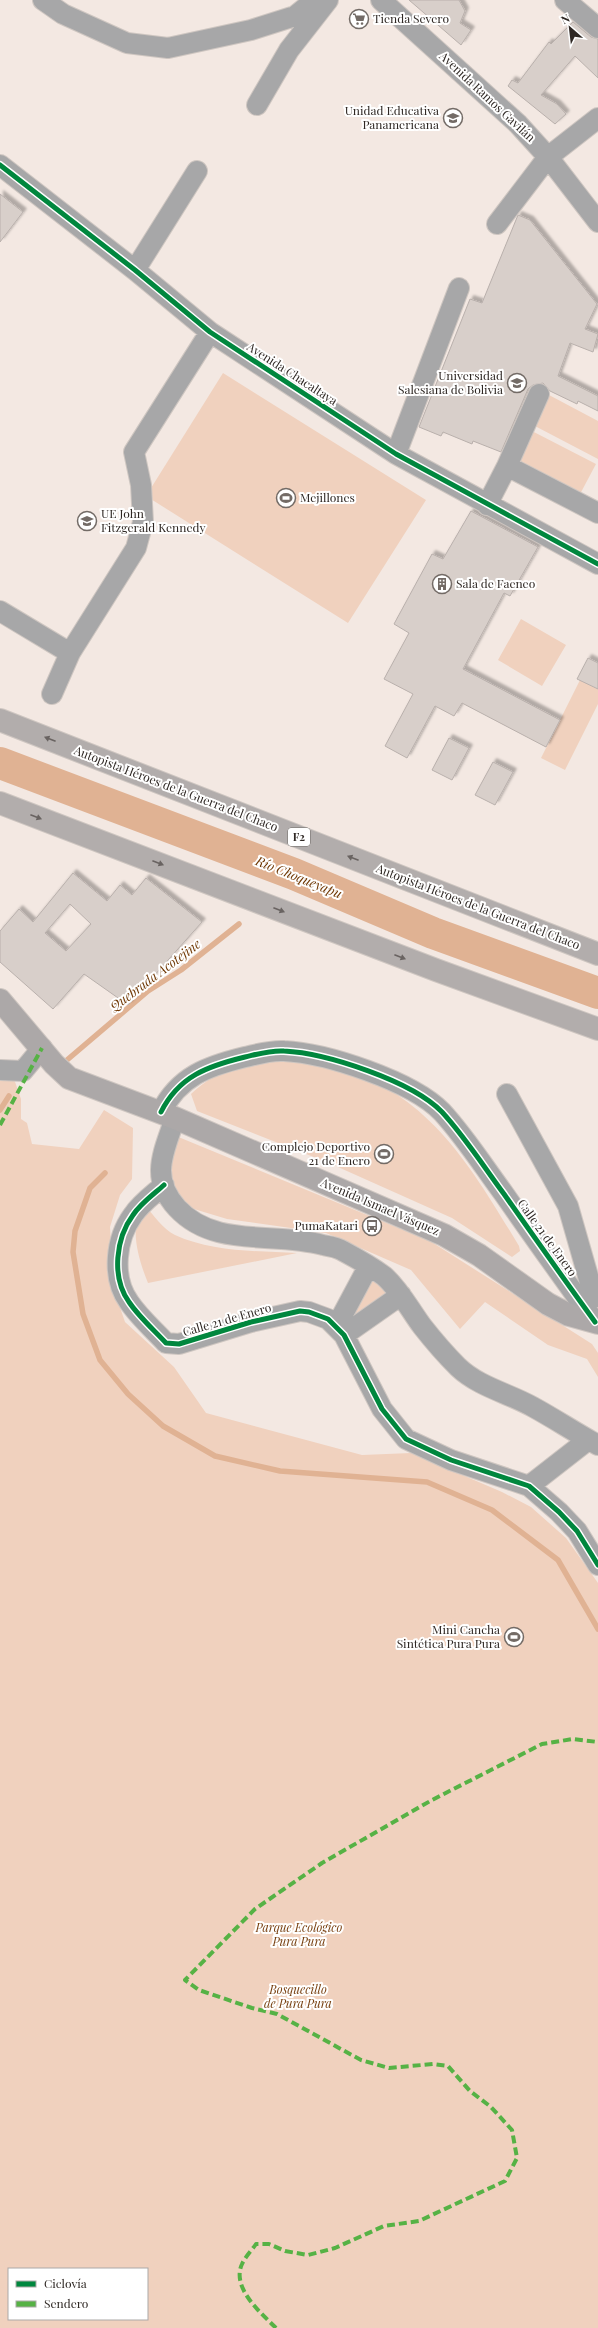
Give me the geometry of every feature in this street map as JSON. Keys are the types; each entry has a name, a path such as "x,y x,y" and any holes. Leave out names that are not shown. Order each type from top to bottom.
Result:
{"highway":[{"name":"Autopista Héroes de la Guerra del Chaco","path":"0,720 598,954"},
{"path":"0,803 436,970 598,1029"}],"main road":[{"name":"Avenida Ismael Vásquez","path":"0,1000 54,1064 69,1078 168,1115 444,1235 479,1255 548,1304 569,1315 596,1322"}],"street":[{"path":"43,0 63,14 127,43 168,48 251,30 295,16 315,0"},
{"path":"257,105 289,50 328,0"},
{"name":"Avenida Ramos Gavilán","path":"381,0 518,124 548,157 598,222"},
{"path":"565,0 598,28"},
{"path":"497,224 548,157 598,118"},
{"name":"Avenida Chacaltaya","path":"0,165 135,270 210,332 396,454 487,505 598,564"},
{"path":"135,270 197,171"},
{"path":"396,454 459,288"},
{"path":"52,694 70,653 136,548 143,522 141,485 134,452 210,332"},
{"path":"487,505 507,466 539,394"},
{"path":"507,466 598,514"},
{"path":"0,611 70,653"},
{"path":"0,1070 23,1071 42,1048"},
{"name":"Calle 21 de Enero","path":"593,1442 532,1406 477,1382 459,1368 423,1327 401,1295 384,1277 341,1250 312,1242 225,1234 209,1230 194,1222 177,1208 168,1195 160,1175 160,1164 173,1093 182,1084 200,1072 218,1064 266,1052 283,1051 318,1055 384,1077 422,1097 441,1112 490,1175 596,1322"},
{"path":"507,1094 568,1206 590,1283 598,1297"},
{"name":"Calle 21 de Enero","path":"164,1184 134,1214 124,1230 119,1244 118,1266 123,1289 128,1301 166,1343 179,1344 251,1322 300,1311 318,1314 328,1319 340,1331 382,1409 406,1439 451,1460 529,1486"},
{"path":"340,1331 368,1267"},
{"path":"340,1331 401,1295"},
{"path":"593,1442 529,1486 559,1512 577,1531 598,1565"}],"green space":[{"name":"Mejillones","path":"223,373 426,500 348,623 146,496"},
{"path":"549,395 598,421 598,459 533,425"},
{"path":"530,430 596,464 579,496 514,462"},
{"path":"521,619 566,645 542,686 498,660"},
{"path":"580,680 598,689 598,704 565,770 541,758"},
{"name":"Complejo Deportivo 21 de Enero","path":"263,1060 318,1060 360,1074 391,1090 417,1110 441,1132 462,1157 500,1215 519,1246 520,1251 512,1257 452,1218 329,1163 197,1111 191,1094 199,1087 224,1071"},
{"name":"Bosquecillo de Pura Pura","path":"0,1078 14,1079 21,1099 21,1119 27,1123 32,1144 79,1149 104,1110 133,1128 132,1179 120,1195 110,1227 114,1290 125,1322 174,1367 206,1413 362,1455 411,1453 502,1492 531,1507 566,1538 598,1583 598,2328 0,2328"},
{"path":"176,1136 430,1241 592,1344 598,1353 598,1377 587,1359 548,1345 485,1302 460,1329 411,1270 326,1233 227,1219 184,1206 174,1188 168,1172"},
{"path":"145,1205 158,1222 166,1229 189,1241 235,1250 297,1253 148,1283 138,1254 136,1243 137,1222"},
{"path":"371,1278 391,1294 347,1323"}],"building":[{"path":"409,0 459,0 465,11 460,23 471,30 461,45"},
{"path":"573,22 591,37 598,39 598,78 575,56 541,95 557,104 566,114 555,124 508,86 512,80 518,83 549,42 551,44"},
{"path":"0,194 23,212 0,242"},
{"name":"Universidad Salesiana de Bolivia","path":"518,215 530,220 597,304 585,329 598,334 593,352 570,343 558,376 598,396 598,411 578,401 577,404 550,391 543,383 533,385 528,389 501,452 473,441 472,444 443,432 441,436 419,427 470,299 482,303"},
{"path":"471,511 538,547 510,596 504,593 463,669 560,720 546,747 462,703 454,716 435,706 407,758 385,746 413,694 384,679 409,633 394,624 432,554 443,559"},
{"path":"588,658 598,663 598,689 577,679"},
{"path":"449,738 469,748 452,780 432,770"},
{"path":"493,762 513,772 495,805 475,795"},
{"path":"73,873 107,901 120,885 132,895 146,878 202,922 128,1005 84,974 53,1009 0,962 0,931 19,909 33,922","holes":["70,904 91,924 66,951 45,933"]}],"waterway":[{"name":"Río Choqueyapu","path":"0,763 294,874 433,933 598,993"},
{"name":"Quebrada Acotejine","path":"67,1060 148,991 181,970 239,924"},
{"path":"0,1110 9,1096"},
{"path":"105,1173 90,1188 75,1231 73,1252 83,1314 100,1360 128,1394 163,1426 215,1456 280,1471 427,1482 492,1510 558,1560 598,1629"}],"marked path":[{"path":"0,1125 42,1048"},
{"path":"276,2328 249,2299 241,2282 240,2273 242,2264 256,2244 269,2244 285,2251 308,2255 335,2248 384,2226 419,2221 505,2181 517,2158 512,2130 491,2107 470,2091 448,2066 433,2064 389,2068 361,2060 277,2014 252,2008 199,1990 185,1980 255,1909 322,1863 432,1800 542,1744 573,1739 598,1742"}],"cycle path":[{"path":"0,165 135,270 210,332 396,454 598,564"},
{"path":"161,1112 177,1089 196,1074 219,1064 245,1057 279,1051 302,1053 345,1063 368,1071 411,1090 442,1112 459,1132 595,1322"},
{"path":"164,1185 140,1207 127,1224 120,1246 118,1270 123,1292 129,1302 166,1343 179,1344 251,1322 300,1311 309,1312 328,1319 344,1335 382,1409 406,1439 451,1460 529,1486 559,1512 577,1531 598,1565"}],"place":[{"name":"Tienda Severo","path":"359,19"},
{"name":"Unidad Educativa Panamericana","path":"453,118"},
{"name":"Universidad Salesiana de Bolivia","path":"517,383"},
{"name":"Mejillones","path":"286,498"},
{"name":"UE John Fitzgerald Kennedy","path":"87,521"},
{"name":"Sala de Faeneo","path":"442,584"},
{"name":"Complejo Deportivo 21 de Enero","path":"384,1154"},
{"name":"PumaKatari","path":"372,1226"},
{"name":"Mini Cancha Sintética Pura Pura","path":"514,1637"}],"park label":[{"name":"Parque Ecológico Pura Pura","path":"299,1935"}]}
